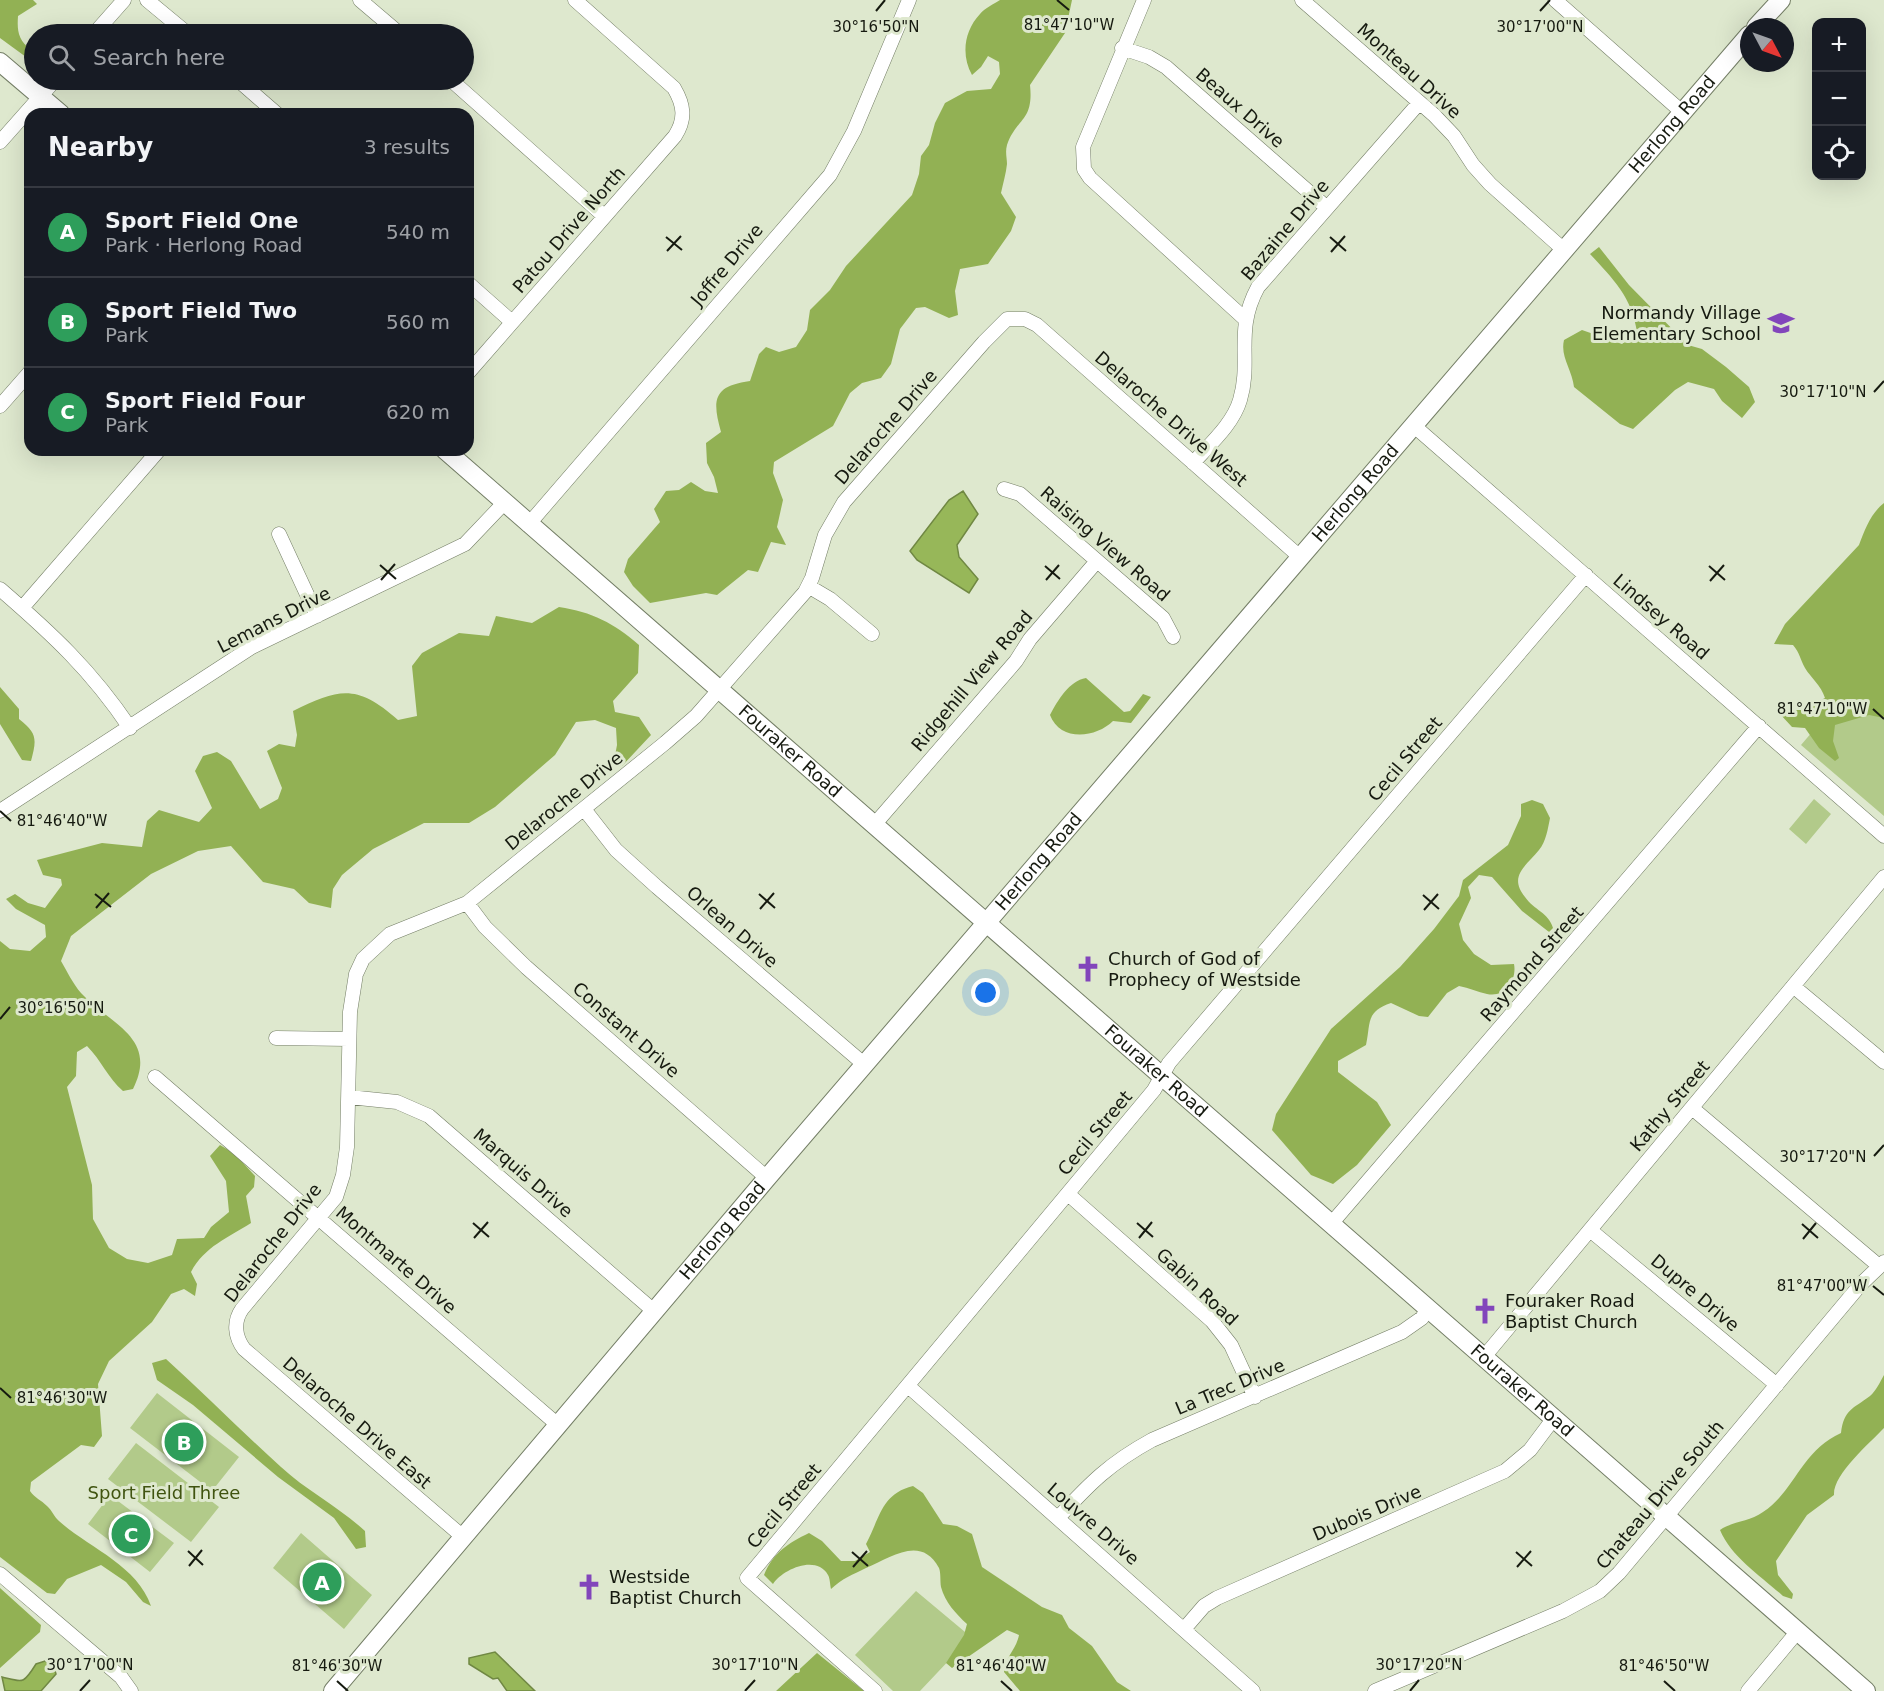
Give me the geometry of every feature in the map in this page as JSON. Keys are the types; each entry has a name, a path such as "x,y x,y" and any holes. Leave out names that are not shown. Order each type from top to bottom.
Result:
{"street":[{"path":"103,24 124,0"},
{"path":"147,0 176,24"},
{"path":"360,0 388,24"},
{"name":"Patou Drive North","path":"474,366 675,136 683,117 682,105 674,87 575,0"},
{"name":"Joffre Drive","path":"528,525 830,175 854,131 909,0"},
{"path":"1144,0 1122,48 1083,147 1084,169 1090,178 1245,319"},
{"name":"Monteau Drive","path":"1302,0 1455,136 1473,165 1490,184 1564,250"},
{"path":"1555,0 1682,112"},
{"path":"1764,18 1780,0"},
{"name":"Herlong Road","path":"333,1691 767,1178 1740,45"},
{"name":"Beaux Drive","path":"1122,48 1149,57 1166,67 1326,207"},
{"path":"0,62 24,82"},
{"path":"33,90 54,108"},
{"path":"30,108 46,90"},
{"path":"249,90 270,108"},
{"path":"462,90 604,216"},
{"name":"Bazaine Drive","path":"1193,463 1232,417 1240,401 1245,319 1253,296 1264,278 1419,103"},
{"path":"0,142 24,114"},
{"path":"474,289 512,322"},
{"name":"Delaroche Drive West","path":"1014,318 1025,319 1036,325 1300,556"},
{"name":"Delaroche Drive","path":"236,1332 238,1314 336,1197 343,1174 349,1097 350,1012 356,974 371,950 398,930 467,903 681,730 808,586 825,535 844,502 984,342 1007,319 1014,318"},
{"path":"0,406 24,379"},
{"name":"Lindsey Road","path":"1413,425 1884,836"},
{"path":"22,608 154,456"},
{"name":"Fouraker Road","path":"451,456 1866,1691"},
{"name":"Raising View Road","path":"1004,489 1020,494 1097,561 1162,618 1173,637"},
{"name":"Lemans Drive","path":"0,811 252,647 465,544 504,503"},
{"path":"279,534 317,616"},
{"name":"Ridgehill View Road","path":"874,825 1016,661 1030,639 1097,561"},
{"name":"Cecil Street","path":"875,1691 747,1578 1154,1090 1169,1063 1586,575"},
{"path":"808,586 830,599 872,634"},
{"path":"0,589 81,662 130,728"},
{"name":"Raymond Street","path":"1331,1224 1759,726"},
{"name":"Orlean Drive","path":"584,809 616,849 865,1065"},
{"name":"Kathy Street","path":"1484,1357 1884,877"},
{"name":"Constant Drive","path":"467,903 485,927 526,967 767,1178"},
{"path":"1793,986 1884,1062"},
{"path":"276,1038 349,1039"},
{"name":"Montmarte Drive","path":"155,1077 558,1425"},
{"name":"Marquis Drive","path":"349,1097 397,1102 429,1116 655,1312"},
{"path":"1692,1108 1882,1264"},
{"name":"Gabin Road","path":"1068,1194 1212,1321 1231,1345 1255,1396"},
{"name":"Dupre Drive","path":"1590,1230 1777,1384"},
{"name":"Chateau Drive South","path":"1375,1691 1589,1599 1613,1580 1861,1284 1882,1264"},
{"name":"La Trec Drive","path":"1058,1518 1094,1479 1119,1458 1152,1440 1402,1332 1422,1318 1428,1308"},
{"name":"Delaroche Drive East","path":"236,1332 244,1349 462,1536"},
{"name":"Louvre Drive","path":"908,1386 1253,1691"},
{"name":"Dubois Drive","path":"1185,1629 1204,1606 1217,1598 1505,1471 1530,1450 1554,1418"},
{"path":"0,1574 113,1670 131,1691"},
{"path":"1748,1691 1797,1631"}],"green space":[{"path":"1884,648 1884,816 1801,745"},
{"path":"1814,799 1831,814 1806,844 1789,829"},
{"path":"157,1393 239,1457 212,1491 130,1428"},
{"name":"Sport Field Three","path":"136,1443 219,1507 191,1542 108,1479"},
{"path":"110,1495 174,1543 150,1572 88,1524"},
{"path":"301,1533 372,1595 344,1629 273,1568"},
{"path":"916,1591 971,1637 920,1691 893,1691 855,1655"}],"shaded area":[{"path":"0,0 33,0 37,4 18,16 19,35 24,44 24,56 0,38"},
{"path":"1000,0 1072,0 1065,33 1030,85 1031,97 1027,113 1007,145 1007,168 1001,193 1016,217 1011,231 988,264 960,269 955,291 958,315 949,318 925,307 916,308 900,329 891,364 881,378 862,383 850,393 833,426 774,462 773,473 783,500 777,527 786,545 771,542 758,572 748,570 717,595 706,593 650,603 633,586 624,572 628,559 660,522 654,509 666,491 679,490 691,482 705,491 718,493 707,463 706,443 721,432 716,403 718,396 729,387 750,381 759,354 766,347 779,352 796,347 807,330 810,310 830,290 846,266 912,195 919,174 921,156 929,145 935,123 945,103 967,91 991,89 1000,74 999,62 988,56 972,75 965,51 970,28 984,10"},
{"path":"1599,247 1629,285 1688,345 1702,349 1749,387 1755,402 1742,418 1722,401 1714,389 1688,382 1675,390 1633,429 1620,424 1574,387 1565,358 1564,340 1582,330 1622,344 1637,332 1631,309 1620,289 1590,254"},
{"path":"963,491 978,514 957,545 959,557 978,579 969,593 917,560 910,551 949,500"},
{"path":"1884,503 1884,718 1869,715 1835,725 1833,741 1839,758 1835,761 1819,748 1805,728 1792,727 1780,714 1786,710 1801,710 1825,698 1793,645 1774,644 1785,624 1859,545 1872,516"},
{"path":"559,607 582,612 602,620 621,630 639,645 638,673 613,701 615,712 639,717 651,735 622,766 614,761 617,745 616,728 595,720 576,722 555,755 495,807 469,823 424,823 373,849 342,875 333,889 331,908 309,903 294,889 263,882 231,846 198,851 151,874 71,936 61,961 75,986 92,1004 127,1033 140,1056 139,1071 133,1089 123,1091 87,1046 77,1052 76,1076 67,1087 92,1185 93,1219 109,1248 127,1259 148,1263 172,1255 177,1239 204,1238 211,1227 229,1212 226,1181 210,1156 220,1145 235,1154 255,1176 254,1187 246,1196 251,1223 203,1255 191,1272 197,1284 195,1296 184,1289 171,1294 152,1322 109,1361 98,1384 102,1436 94,1447 81,1445 31,1482 30,1491 49,1508 59,1521 111,1558 135,1579 151,1606 143,1602 126,1582 101,1565 67,1579 55,1594 47,1593 0,1557 0,941 10,949 30,951 46,937 45,925 16,909 6,899 15,894 28,903 45,908 62,885 61,879 43,875 37,860 102,843 142,847 147,821 159,810 199,822 212,808 195,771 203,756 217,752 231,761 260,809 278,799 282,788 267,751 279,744 295,747 297,735 293,711 323,698 348,693 371,700 398,720 417,716 412,666 422,653 459,633 489,636 496,616 532,623"},
{"path":"1086,678 1124,712 1130,711 1143,694 1151,697 1131,723 1113,721 1106,727 1088,734 1070,733 1055,724 1050,715 1060,697 1069,687"},
{"path":"0,687 19,709 19,719 29,728 34,737 31,761 22,760 0,724"},
{"path":"1532,800 1543,804 1550,818 1543,843 1524,866 1518,883 1525,897 1545,915 1553,928 1549,932 1522,911 1492,877 1479,875 1468,887 1471,898 1459,924 1463,940 1474,954 1491,965 1514,964 1512,981 1505,990 1494,994 1459,986 1447,993 1428,1017 1419,1016 1391,1003 1377,1010 1371,1019 1366,1045 1338,1061 1338,1072 1377,1102 1391,1125 1357,1165 1333,1184 1311,1175 1272,1130 1276,1114 1331,1029 1400,967 1434,929 1459,896 1463,880 1508,845 1521,816 1521,804"},
{"path":"166,1359 291,1476 365,1531 366,1547 356,1549 334,1518 278,1477 193,1405 157,1380 152,1363"},
{"path":"1884,1375 1884,1428 1845,1469 1835,1487 1834,1495 1807,1515 1776,1561 1778,1575 1793,1594 1792,1599 1783,1596 1739,1558 1720,1530 1758,1515 1774,1503 1816,1450 1841,1433 1847,1414 1872,1394"},
{"path":"913,1486 923,1493 943,1524 957,1526 972,1534 982,1567 1042,1607 1062,1615 1069,1628 1092,1646 1117,1682 1131,1691 1020,1691 1004,1672 1006,1662 1019,1635 1007,1630 952,1668 946,1663 964,1635 967,1624 945,1598 939,1568 932,1558 923,1552 914,1550 895,1555 848,1577 831,1589 828,1575 816,1566 799,1566 791,1569 773,1584 764,1575 782,1550 809,1533 822,1541 841,1561 855,1561 870,1552 866,1544 888,1501 902,1490"},
{"path":"0,1588 41,1625 40,1632 0,1668"},
{"path":"495,1652 535,1691 507,1691 498,1678 493,1679 469,1664 469,1658"},
{"path":"817,1653 864,1691 776,1691"},
{"path":"45,1661 54,1667 56,1674 41,1691 5,1691 2,1677 19,1681 25,1679 36,1664"}],"place":[{"name":"Normandy Village Elementary School","path":"1781,323"},
{"name":"Church of God of Prophecy of Westside","path":"1088,969"},
{"name":"Fouraker Road Baptist Church","path":"1485,1311"},
{"name":"Sport Field Two","path":"184,1442"},
{"name":"Sport Field Four","path":"131,1534"},
{"name":"Sport Field One","path":"322,1582"},
{"name":"Westside Baptist Church","path":"589,1587"}]}
